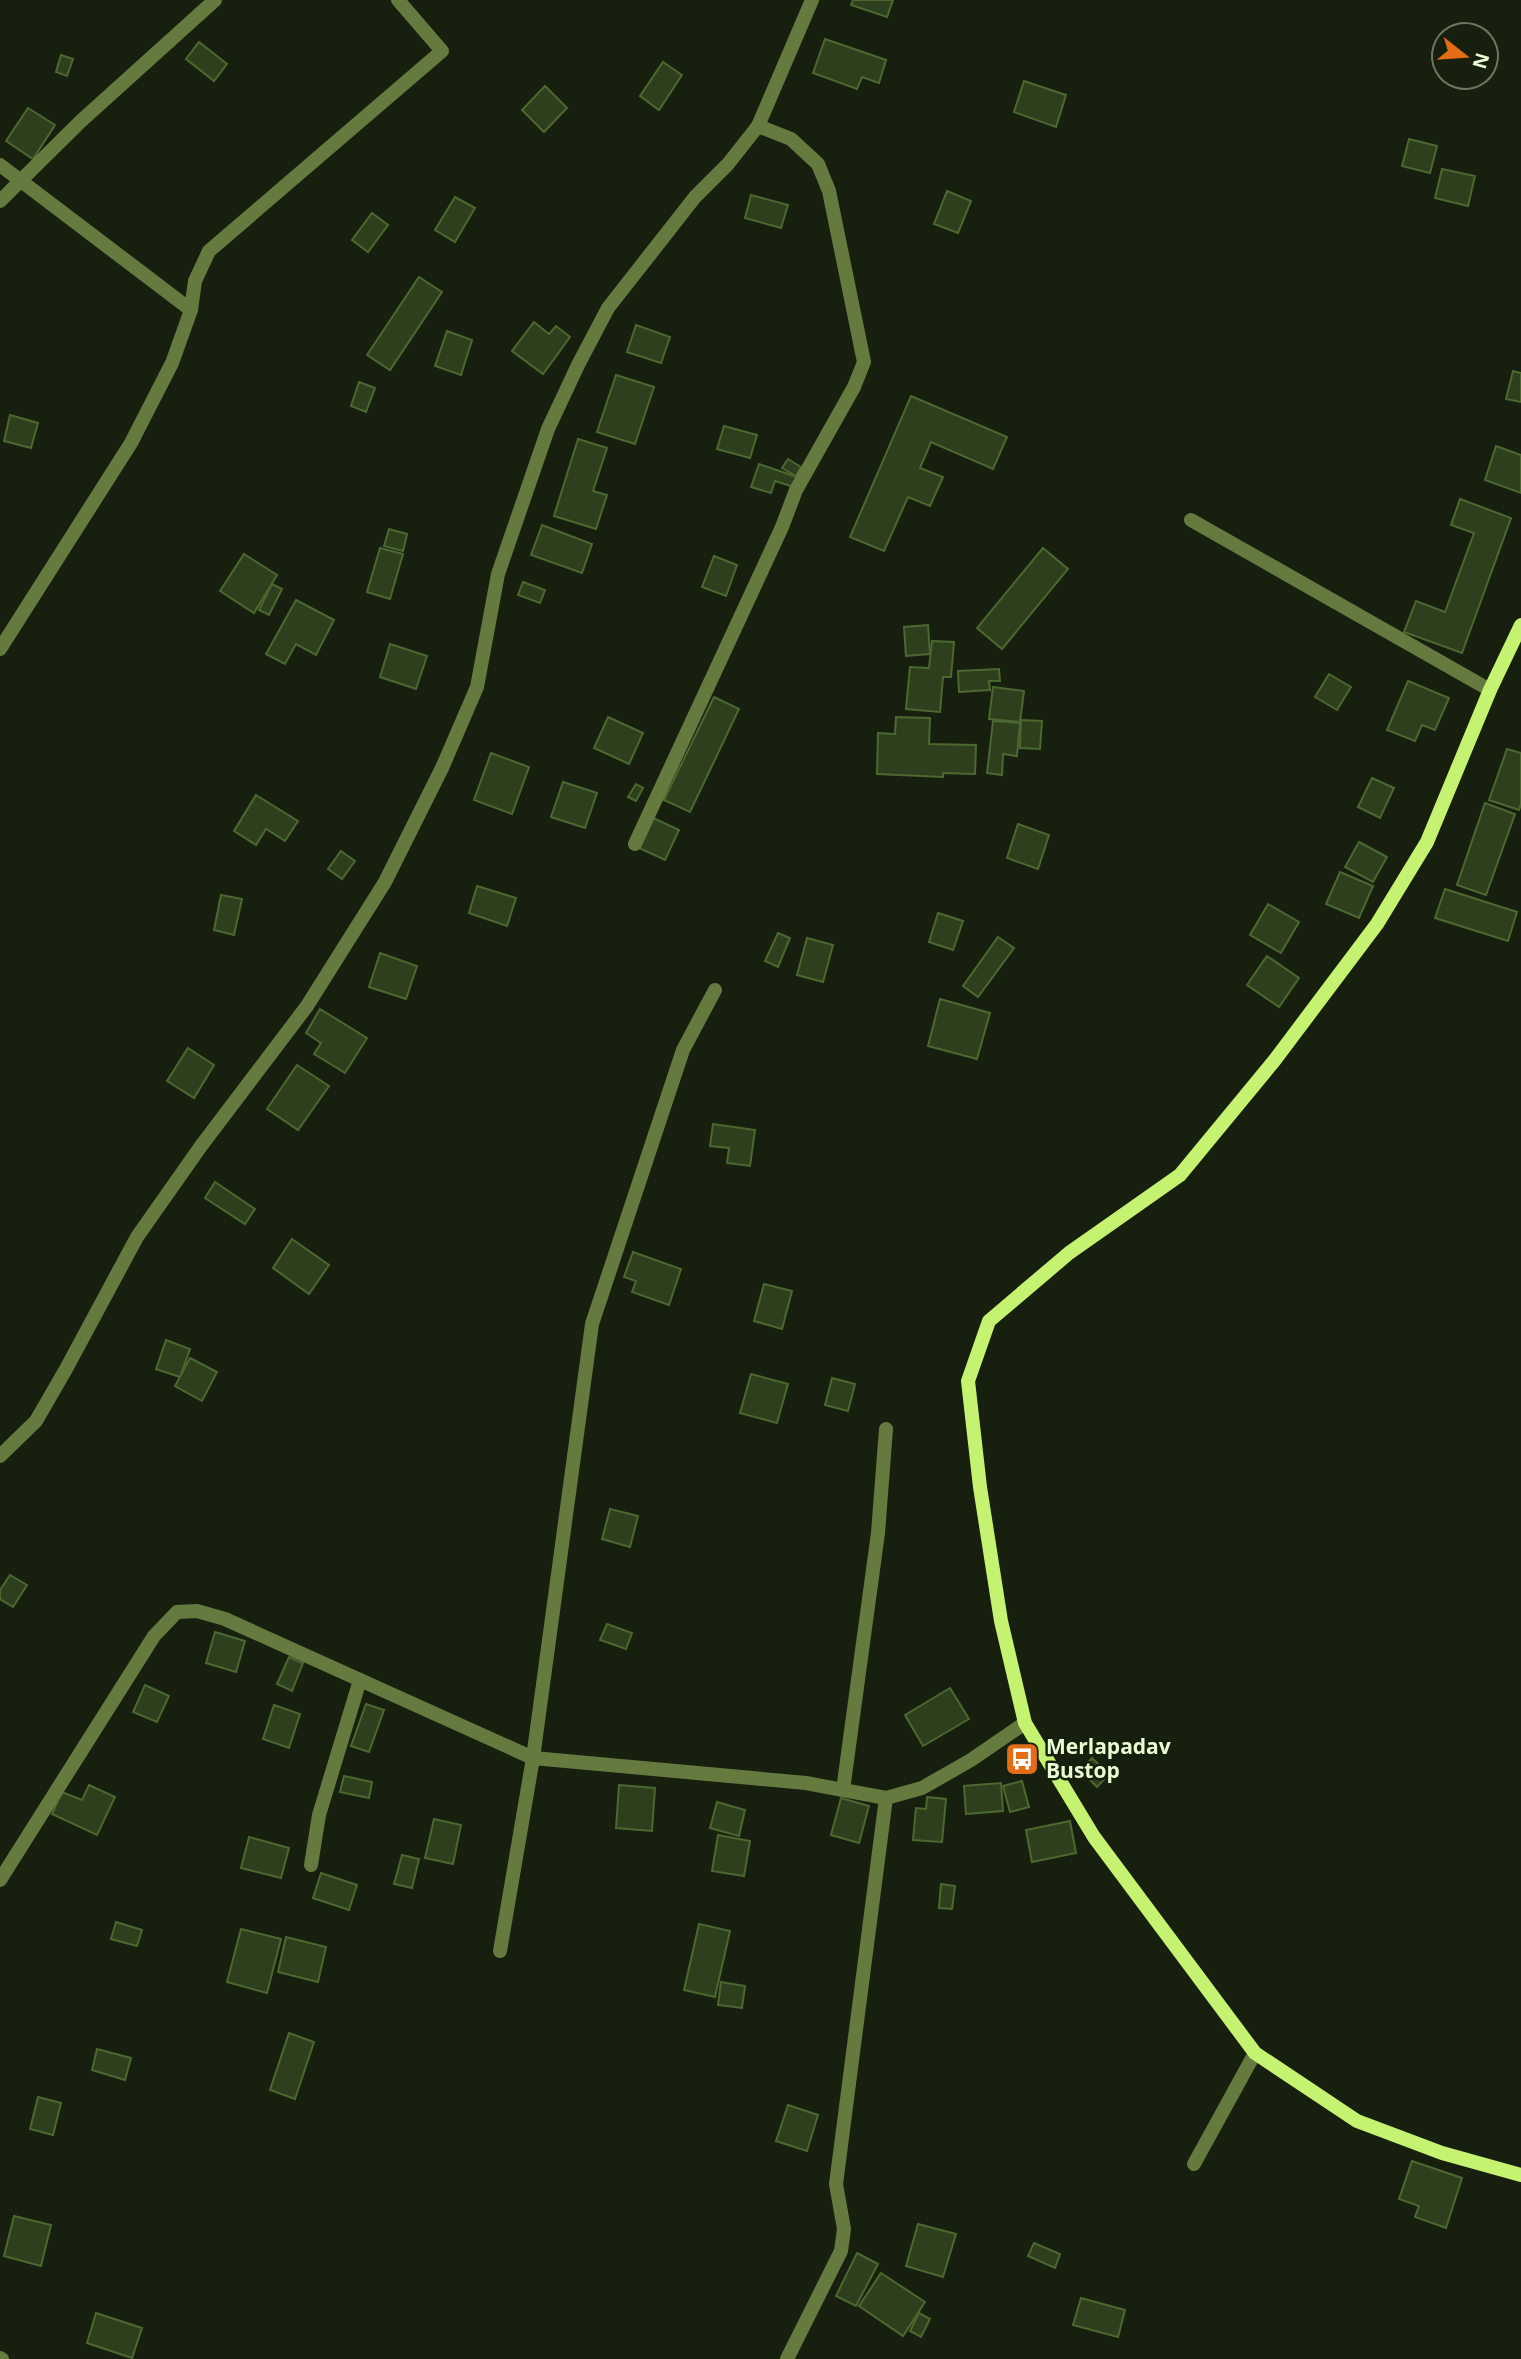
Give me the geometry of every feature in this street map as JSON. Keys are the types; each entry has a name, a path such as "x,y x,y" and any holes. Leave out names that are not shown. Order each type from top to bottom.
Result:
{"main road":[{"path":"1521,625 1490,690 1427,842 1377,924 1274,1060 1180,1175 1069,1253 989,1321 968,1381 980,1487 1001,1621 1025,1723 1094,1837 1255,2053 1357,2121 1442,2152 1521,2175"}],"street":[{"path":"0,201 81,121 215,0"},
{"path":"0,649 131,443 172,363 191,310 195,281 209,251 442,51 398,0"},
{"path":"0,1456 36,1420 137,1237 201,1146 307,1006 385,882 442,768 477,687 498,573 548,429 578,365 608,308 695,197 728,164 758,126 812,0"},
{"path":"635,844 782,527 796,490 854,387 864,362 829,191 818,164 791,139 758,126"},
{"path":"0,165 191,310"},
{"path":"1191,520 1490,690"},
{"path":"500,1951 533,1758 592,1324 683,1050 715,990"},
{"path":"843,1790 877,1533 886,1429"},
{"path":"0,1880 154,1636 177,1612 197,1611 225,1619 533,1758 806,1783 887,1798 922,1788 971,1760 1025,1723"},
{"path":"311,1865 319,1815 360,1680"},
{"path":"787,2359 841,2251 844,2229 836,2184 887,1798"},
{"path":"1194,2164 1255,2053"}],"building":[{"path":"853,0 893,0 887,17 851,5"},
{"path":"825,39 886,60 879,83 862,77 857,89 813,73"},
{"path":"199,42 227,64 214,81 186,59"},
{"path":"61,55 73,59 67,76 56,72"},
{"path":"663,62 682,75 659,110 640,96"},
{"path":"1024,81 1066,95 1056,127 1014,112"},
{"path":"545,86 567,108 544,132 522,110"},
{"path":"28,108 55,125 33,159 6,141"},
{"path":"1409,139 1437,146 1430,173 1402,166"},
{"path":"1442,169 1475,176 1468,206 1435,198"},
{"path":"947,191 971,201 958,233 934,224"},
{"path":"751,195 788,205 781,228 745,218"},
{"path":"455,197 475,208 455,242 435,230"},
{"path":"372,213 388,225 368,252 352,240"},
{"path":"419,277 442,292 390,370 367,355"},
{"path":"534,322 549,334 556,326 570,337 543,374 512,351"},
{"path":"636,325 670,337 661,363 627,352"},
{"path":"447,331 472,340 461,375 435,366"},
{"path":"1513,371 1521,373 1521,402 1506,399"},
{"path":"616,375 654,387 635,444 597,432"},
{"path":"359,382 375,388 366,412 351,406"},
{"path":"911,396 1007,437 993,469 931,442 920,468 943,477 930,506 908,497 884,551 850,537"},
{"path":"10,415 38,423 31,448 4,441"},
{"path":"724,426 757,435 750,458 717,449"},
{"path":"578,439 607,448 593,491 607,495 596,529 554,516"},
{"path":"1496,446 1521,455 1521,493 1485,480"},
{"path":"788,459 801,467 796,476 782,468"},
{"path":"759,464 797,477 794,487 775,481 771,493 751,487"},
{"path":"1460,499 1511,518 1462,653 1404,632 1416,601 1445,612 1474,533 1451,525"},
{"path":"542,525 592,544 582,573 531,555"},
{"path":"389,529 407,534 403,551 384,546"},
{"path":"380,548 403,554 390,599 367,592"},
{"path":"1043,548 1068,569 1002,649 977,628"},
{"path":"244,554 277,575 254,613 220,591"},
{"path":"714,556 737,565 726,596 702,587"},
{"path":"523,582 545,590 540,603 518,595"},
{"path":"272,584 282,589 269,615 259,610"},
{"path":"296,600 334,620 316,655 296,644 285,664 266,654"},
{"path":"928,625 930,654 906,656 904,627"},
{"path":"932,641 954,642 951,677 943,677 940,712 906,709 910,667 929,668"},
{"path":"390,644 427,656 416,689 380,677"},
{"path":"999,669 1000,681 989,681 990,690 959,692 958,671"},
{"path":"1329,674 1351,687 1337,710 1315,697"},
{"path":"1408,681 1449,698 1435,730 1422,725 1415,741 1387,730"},
{"path":"993,687 1024,691 1020,722 989,719"},
{"path":"714,697 739,709 690,812 664,800"},
{"path":"608,717 643,733 629,764 594,748"},
{"path":"896,717 930,718 929,744 976,745 975,774 943,773 943,777 877,774 878,733 895,734"},
{"path":"1021,720 1042,721 1040,749 1020,748"},
{"path":"993,721 1020,723 1017,756 1003,754 1002,775 987,773"},
{"path":"1507,749 1521,753 1519,810 1489,800"},
{"path":"491,753 529,767 512,814 474,800"},
{"path":"1372,778 1394,788 1380,818 1358,807"},
{"path":"563,782 597,793 585,828 551,817"},
{"path":"636,784 643,788 636,801 628,797"},
{"path":"256,795 298,821 285,841 266,829 256,845 234,831"},
{"path":"1485,803 1515,814 1486,895 1457,885"},
{"path":"651,817 679,830 665,860 637,847"},
{"path":"1018,824 1049,835 1038,869 1007,858"},
{"path":"1359,842 1387,857 1373,882 1345,867"},
{"path":"341,851 355,861 342,879 328,869"},
{"path":"1340,872 1373,886 1359,918 1326,904"},
{"path":"477,886 516,898 507,926 469,913"},
{"path":"1445,889 1517,912 1508,941 1435,918"},
{"path":"221,895 242,899 234,935 214,930"},
{"path":"1268,904 1299,922 1281,953 1250,935"},
{"path":"938,913 963,921 953,950 929,942"},
{"path":"778,933 790,938 778,967 765,961"},
{"path":"998,937 1014,948 978,997 963,986"},
{"path":"807,938 833,945 823,982 797,975"},
{"path":"380,953 417,966 406,999 369,987"},
{"path":"1267,956 1299,978 1279,1007 1247,985"},
{"path":"940,999 990,1013 977,1059 928,1046"},
{"path":"320,1009 367,1038 345,1073 314,1054 321,1043 306,1033"},
{"path":"188,1048 214,1065 194,1098 167,1081"},
{"path":"297,1065 329,1086 298,1130 267,1109"},
{"path":"713,1124 755,1130 750,1166 727,1163 729,1148 710,1146"},
{"path":"215,1182 255,1209 245,1224 205,1198"},
{"path":"292,1239 329,1265 309,1294 273,1268"},
{"path":"633,1252 681,1269 669,1305 632,1292 636,1281 624,1277"},
{"path":"764,1284 792,1291 782,1329 754,1321"},
{"path":"166,1340 190,1349 180,1377 156,1369"},
{"path":"190,1358 217,1372 202,1401 175,1386"},
{"path":"751,1374 788,1384 777,1423 740,1413"},
{"path":"832,1378 855,1384 848,1411 825,1405"},
{"path":"610,1509 638,1516 630,1547 602,1539"},
{"path":"10,1575 27,1585 13,1607 0,1599 0,1590"},
{"path":"607,1624 632,1633 626,1649 600,1640"},
{"path":"215,1632 245,1641 236,1672 206,1663"},
{"path":"289,1657 303,1663 292,1691 277,1684"},
{"path":"145,1685 169,1696 157,1722 133,1712"},
{"path":"950,1688 969,1719 923,1746 905,1715"},
{"path":"366,1704 384,1710 369,1752 351,1746"},
{"path":"274,1705 300,1714 289,1748 263,1739"},
{"path":"1092,1758 1109,1774 1097,1787 1081,1771"},
{"path":"344,1776 372,1782 369,1798 340,1792"},
{"path":"1022,1781 1029,1807 1010,1812 1003,1786"},
{"path":"1001,1783 1003,1811 966,1814 964,1786"},
{"path":"89,1785 115,1797 97,1835 52,1814 62,1792 82,1800"},
{"path":"619,1785 655,1788 652,1831 616,1828"},
{"path":"927,1797 946,1799 942,1842 913,1840 916,1808 926,1809"},
{"path":"841,1798 869,1806 859,1843 831,1835"},
{"path":"717,1802 745,1810 739,1836 710,1828"},
{"path":"434,1819 461,1825 453,1864 425,1858"},
{"path":"1070,1821 1076,1853 1032,1862 1026,1830"},
{"path":"718,1835 750,1841 744,1876 712,1871"},
{"path":"249,1837 289,1848 281,1878 241,1868"},
{"path":"402,1855 419,1859 412,1888 394,1884"},
{"path":"321,1873 357,1885 349,1910 313,1898"},
{"path":"941,1884 955,1886 952,1909 939,1908"},
{"path":"116,1922 142,1930 137,1946 111,1939"},
{"path":"699,1924 730,1931 715,1997 684,1990"},
{"path":"241,1929 281,1939 267,1993 227,1982"},
{"path":"286,1937 326,1947 318,1982 278,1972"},
{"path":"721,1982 745,1986 742,2008 718,2005"},
{"path":"289,2033 314,2042 295,2099 270,2090"},
{"path":"97,2049 131,2058 125,2080 92,2070"},
{"path":"38,2097 61,2103 53,2135 30,2129"},
{"path":"788,2105 818,2115 807,2151 776,2141"},
{"path":"1412,2161 1462,2178 1446,2228 1415,2217 1419,2206 1399,2199"},
{"path":"14,2216 51,2225 41,2266 4,2256"},
{"path":"918,2224 956,2234 943,2277 906,2266"},
{"path":"1034,2243 1060,2254 1055,2268 1028,2256"},
{"path":"857,2253 878,2264 856,2306 836,2296"},
{"path":"881,2273 925,2302 903,2336 859,2306"},
{"path":"1081,2298 1125,2310 1118,2337 1073,2325"},
{"path":"96,2313 142,2328 132,2358 87,2343"},
{"path":"919,2313 930,2319 921,2337 910,2331"}],"place":[{"name":"Merlapadav Bustop","path":"1022,1759"}]}
